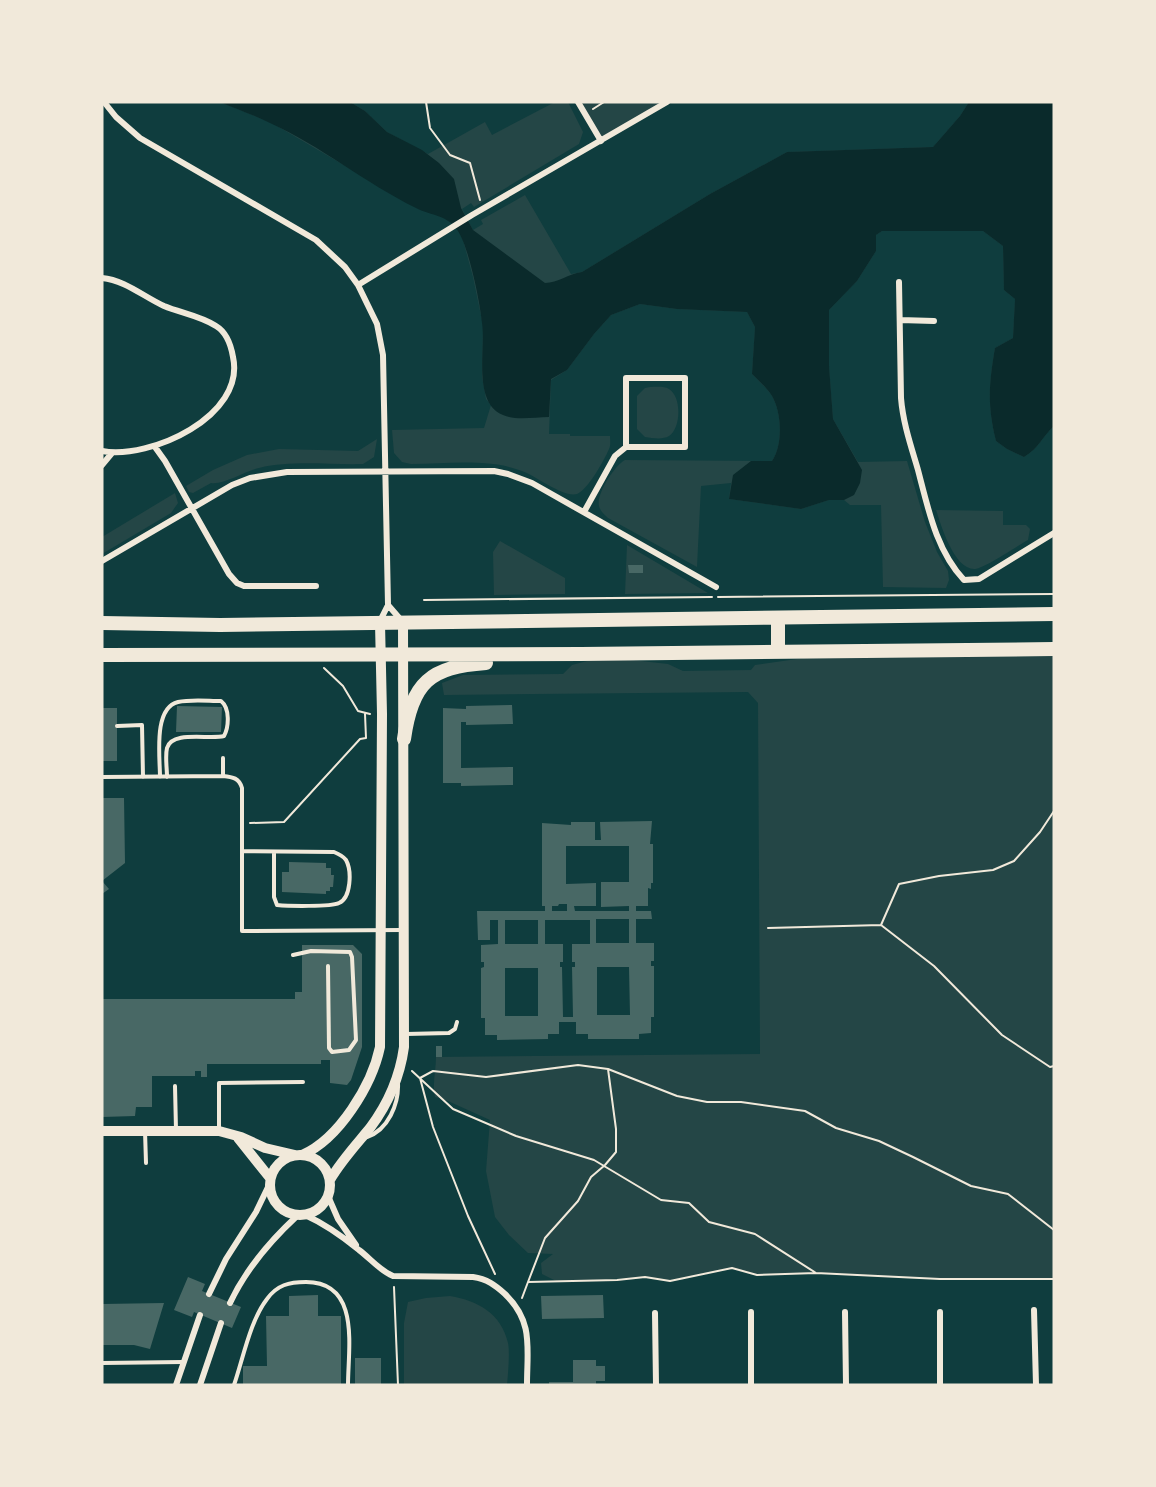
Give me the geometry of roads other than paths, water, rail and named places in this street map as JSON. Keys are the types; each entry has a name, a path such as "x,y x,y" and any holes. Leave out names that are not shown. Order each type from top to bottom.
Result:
{"main road":[{"path":"102,623 220,625 1054,614"},
{"path":"778,618 778,651"},
{"path":"102,655 581,654 1054,649"},
{"path":"404,738 408,711 416,695 430,678 445,669 467,664 581,654"}],"street":[{"path":"104,102 116,117 140,138 316,240 345,267 358,285 376,324 383,355 388,604 380,623 382,714 380,1036 377,1059 356,1103 333,1131 317,1146 288,1157 277,1165 256,1212 226,1259 209,1294"},
{"path":"578,102 601,141"},
{"path":"358,285 482,209 667,102"},
{"path":"102,278 120,283 163,306 217,326 226,337 234,362 234,374 226,397 206,418 155,447 132,453 102,451"},
{"path":"899,282 903,417 933,524 946,554 964,580 979,579 1054,533"},
{"path":"900,320 934,321"},
{"path":"584,512 615,456 626,447 685,447 685,378 626,378 626,447"},
{"path":"155,447 237,583 244,586 316,586"},
{"path":"102,465 112,453"},
{"path":"102,561 232,485 250,478 268,474 477,471 508,474 532,483 716,587"},
{"path":"230,1303 262,1252 301,1216 320,1209 328,1196 330,1180 385,1104 404,1071 402,1060 406,1034 403,622 388,604"},
{"path":"102,1131 225,1132 266,1148 309,1157 323,1165 330,1180"},
{"path":"225,1132 248,1148 270,1181 270,1194 280,1209 326,1226 359,1250 381,1271 393,1276 473,1277 485,1279 494,1284 515,1304 522,1314 527,1329 527,1385"},
{"path":"328,1196 338,1219 359,1250"},
{"path":"1034,1310 1036,1385"},
{"path":"940,1311 940,1385"},
{"path":"751,1312 751,1385"},
{"path":"845,1312 846,1385"},
{"path":"655,1313 657,1385"},
{"path":"176,1385 200,1315"},
{"path":"200,1385 221,1323"}],"lane":[{"path":"161,777 160,725 167,708 178,702 221,701 225,703 227,730 224,736 181,737 173,741 167,748 167,777"},
{"path":"117,726 142,725 143,777"},
{"path":"223,759 223,776"},
{"path":"102,777 223,776 232,777 241,784 242,931 405,930"},
{"path":"242,851 334,852 346,861 348,893 335,905 278,904 274,897 274,852"},
{"path":"293,955 311,951 350,952 356,1040 349,1050 332,1052 329,1048 328,966"},
{"path":"406,1034 446,1034 455,1029 457,1022"},
{"path":"225,1132 219,1083 303,1082"},
{"path":"175,1086 176,1131"},
{"path":"145,1131 146,1163"},
{"path":"234,1385 261,1309 270,1295 289,1282 318,1282 338,1294 346,1309 348,1385"},
{"path":"102,1363 183,1362"}]}
